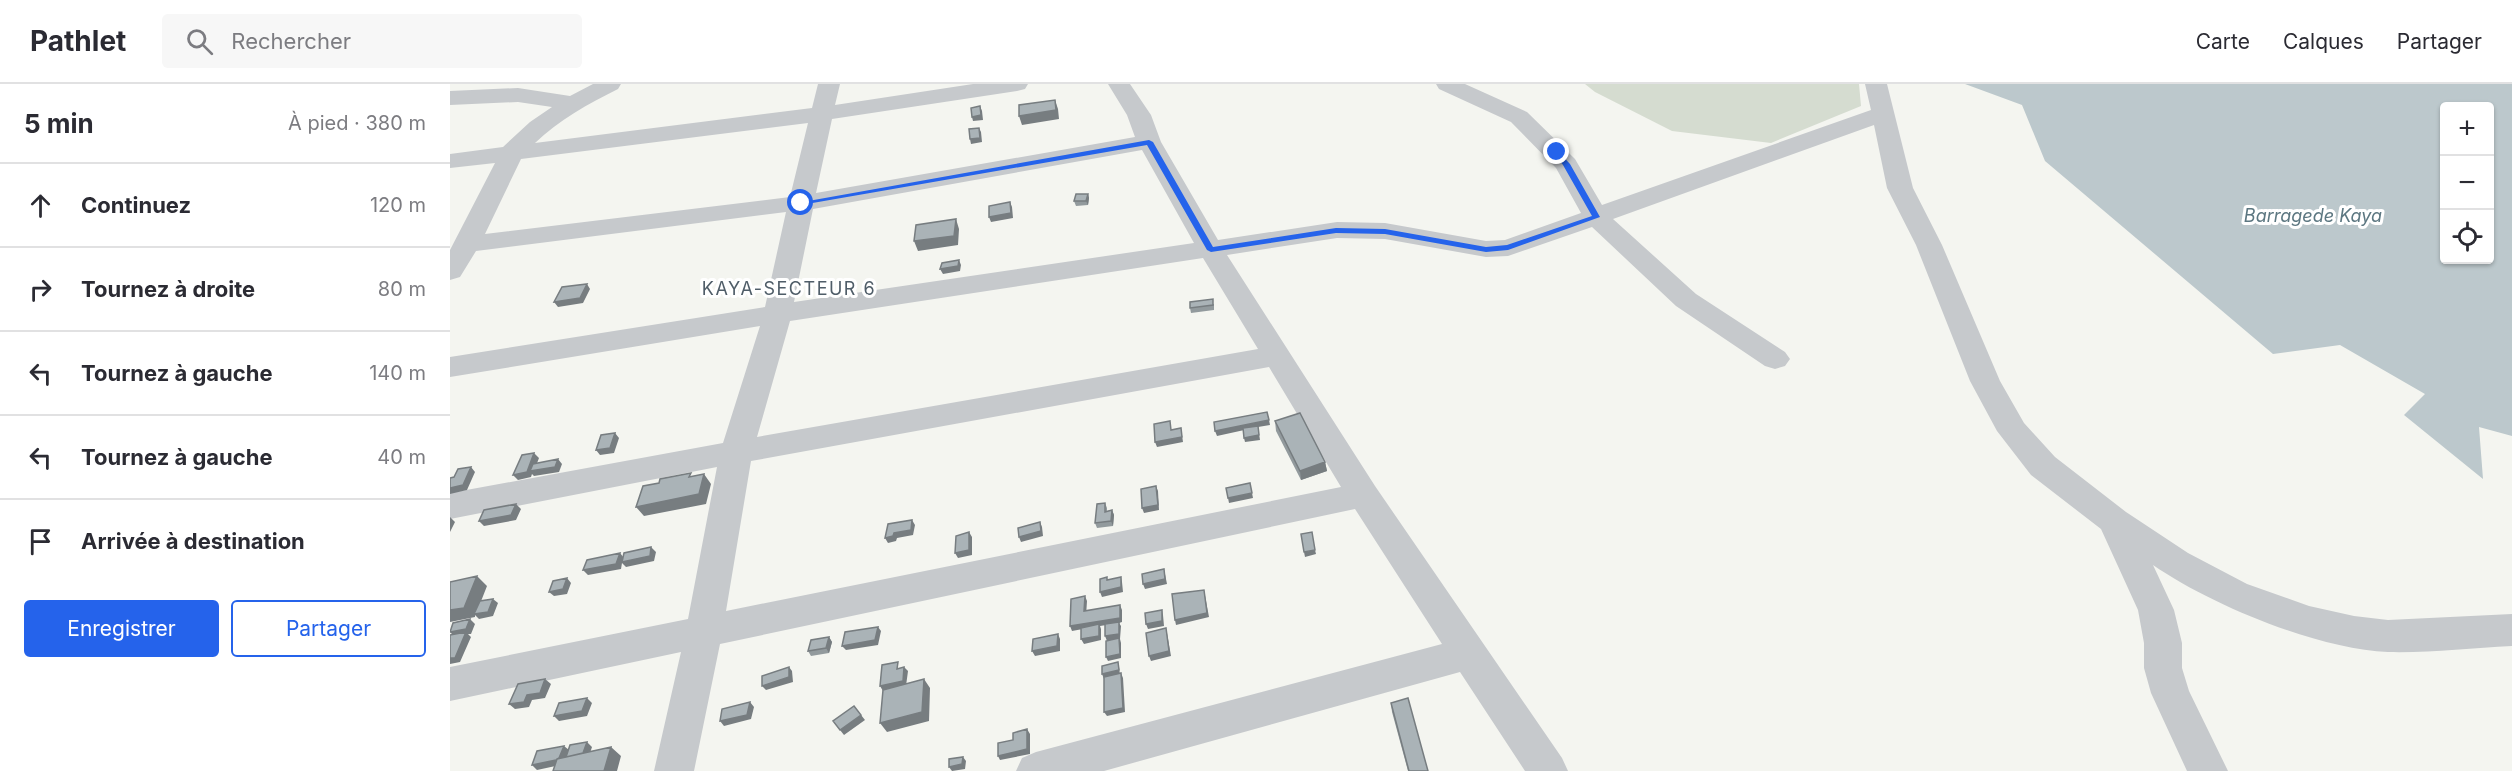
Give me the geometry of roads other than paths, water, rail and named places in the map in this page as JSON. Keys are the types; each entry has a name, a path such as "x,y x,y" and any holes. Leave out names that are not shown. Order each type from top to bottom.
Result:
{"street":[{"path":"450,271 512,152 538,127 573,103 610,84"},
{"path":"450,161 826,99 1017,84"},
{"path":"1119,84 1139,115 1149,142 1211,250 1363,495 1548,771"},
{"path":"1447,84 1519,117 1566,164 1596,217 1686,300 1775,359"},
{"path":"450,98 518,95 573,103"},
{"path":"674,771 704,632 736,452 778,314 826,99"},
{"path":"450,367 778,314 1336,230 1385,231 1486,249 1508,248 1596,217 1879,99 1900,188 1929,245 1985,381 2013,430 2043,466 2114,521 2176,563 2234,594 2308,621 2354,633 2388,636 2512,630"},
{"path":"466,244 801,203 1149,142"},
{"path":"450,506 736,452 1277,356"},
{"path":"450,684 1363,495"},
{"path":"2114,521 2156,610 2163,643 2163,668 2170,693 2208,771"},
{"path":"1036,771 1469,653"}],"water":[{"name":"Barragede Kaya","path":"1965,84 2512,84 2512,436 2479,427 2483,479 2404,415 2425,394 2340,345 2273,354 2045,161 2022,105"}],"district":[{"name":"KAYA-SECTEUR 6","path":"789,288"}]}
